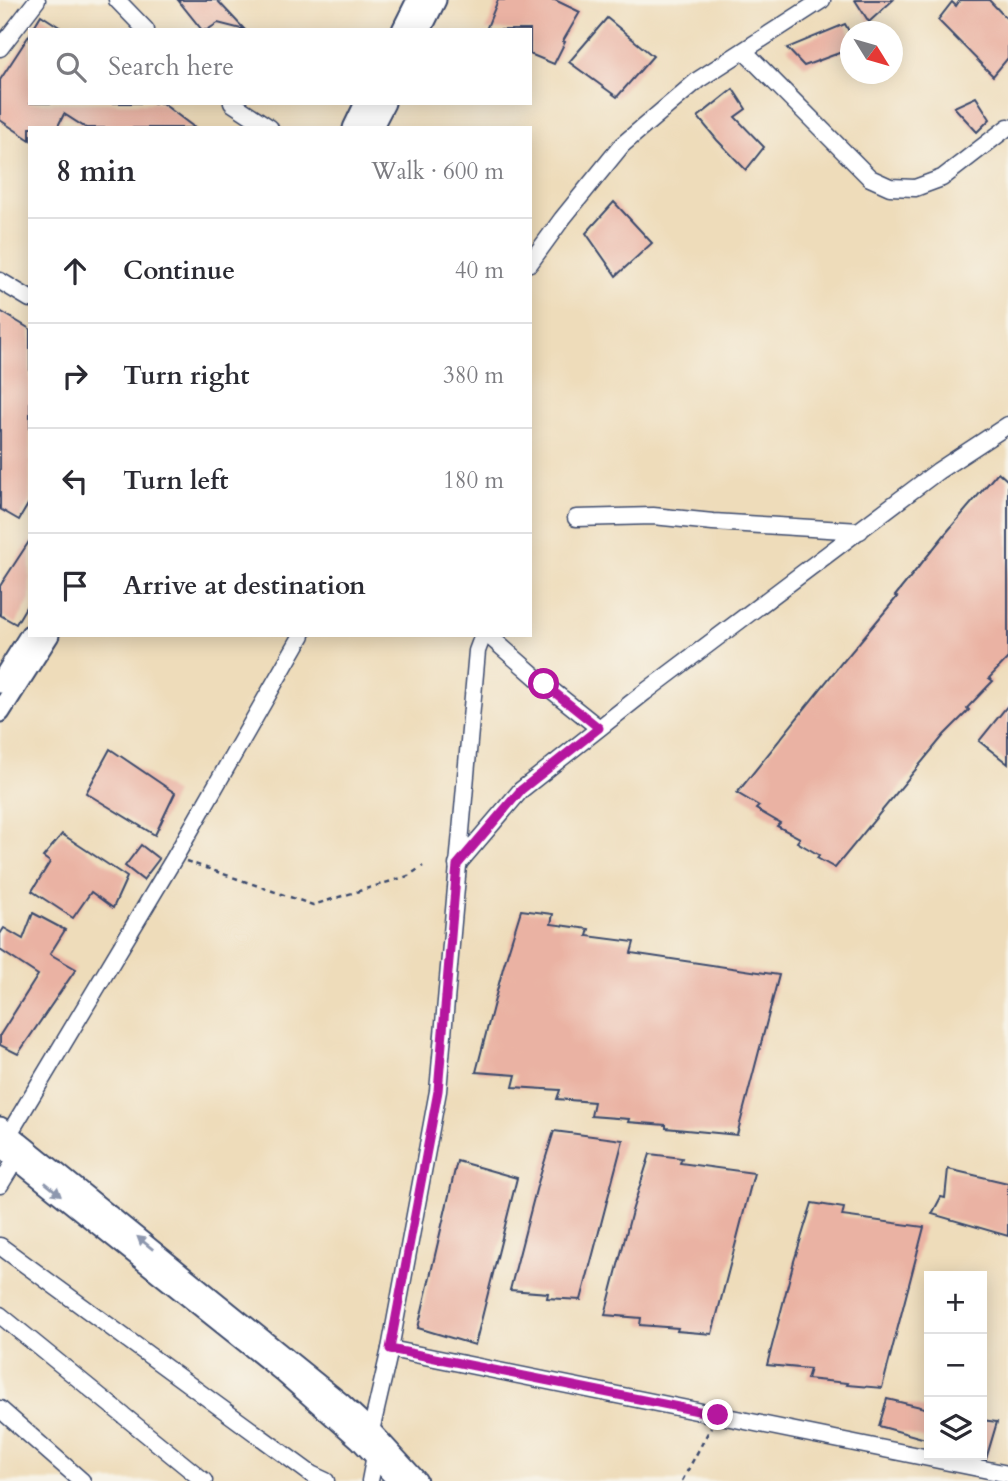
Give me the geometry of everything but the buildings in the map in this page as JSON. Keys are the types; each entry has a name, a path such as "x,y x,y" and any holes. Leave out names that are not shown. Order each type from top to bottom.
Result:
{"main road":[{"path":"403,28 417,0"},
{"path":"422,28 436,0"},
{"path":"354,126 364,105"},
{"path":"373,126 383,105"},
{"path":"0,683 29,637"},
{"path":"0,712 48,637"},
{"path":"3,1135 16,1159 342,1404 417,1481"},
{"path":"3,1135 169,1272 350,1431 398,1481"}],"street":[{"path":"0,48 37,0"},
{"path":"117,0 144,28"},
{"path":"532,260 622,145 698,80 822,0"},
{"path":"744,51 870,178 890,187 915,188 942,178 1008,127"},
{"path":"235,105 267,126"},
{"path":"0,281 28,298"},
{"path":"457,865 521,790 938,471 1001,438 1008,425"},
{"path":"576,518 653,516 860,531"},
{"path":"3,1135 175,857 301,637"},
{"path":"370,1481 375,1455 370,1431 390,1349 438,1091 478,651 484,637"},
{"path":"487,637 599,728"},
{"path":"0,1185 16,1159"},
{"path":"0,1246 311,1474 326,1481"},
{"path":"0,1315 204,1481"},
{"path":"390,1349 1008,1474"},
{"path":"0,1409 82,1481"}],"path":[{"path":"175,857 313,905 408,876 424,866"},
{"path":"682,1481 718,1415"}],"route":[{"path":"544,684 599,728 521,790 457,865 438,1091 390,1349 718,1415"}]}
